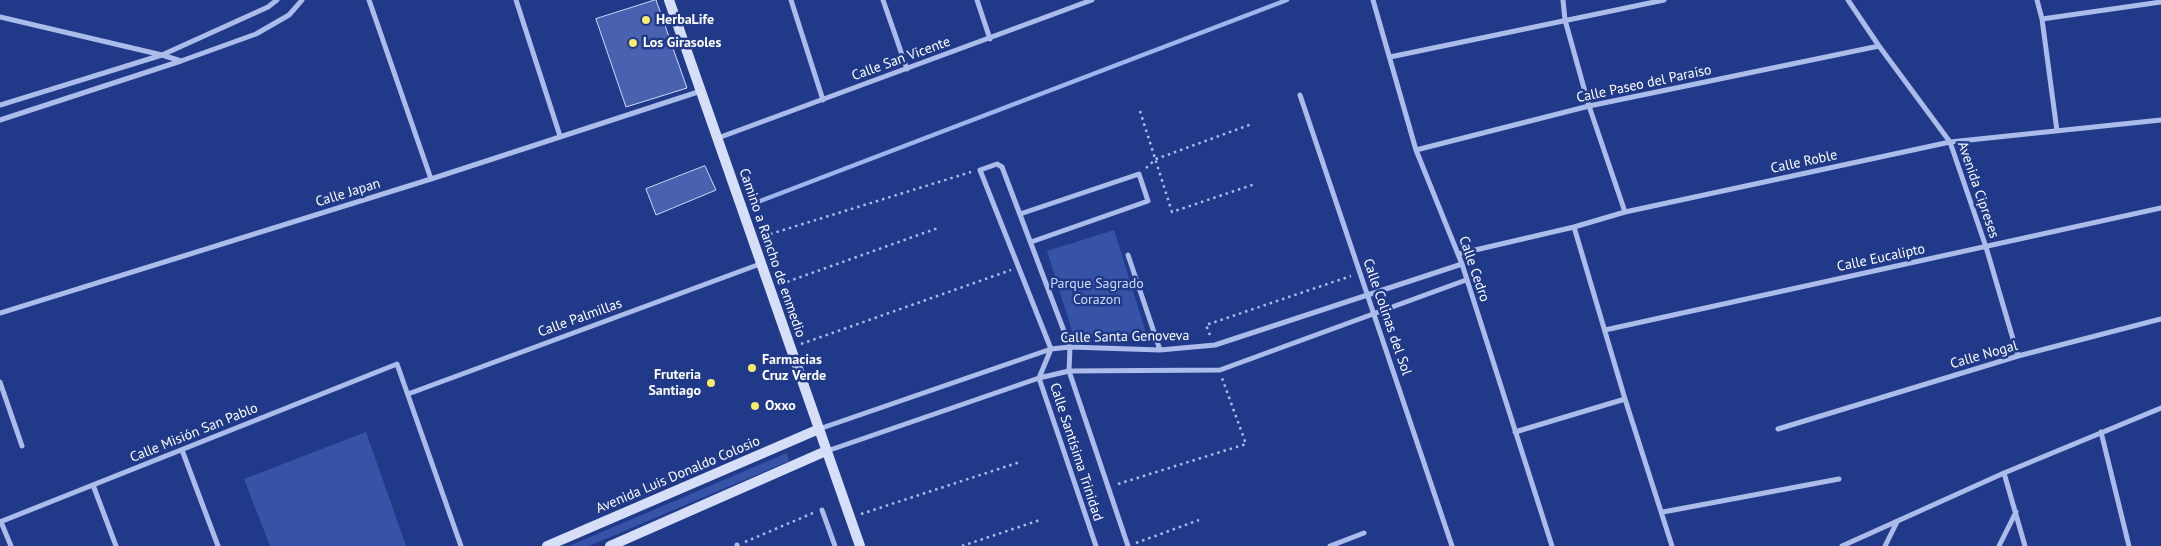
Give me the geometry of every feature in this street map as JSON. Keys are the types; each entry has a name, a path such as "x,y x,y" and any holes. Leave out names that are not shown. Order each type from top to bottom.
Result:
{"street":[{"path":"0,105 162,54 268,7 277,0"},
{"path":"0,120 181,61 256,34 289,15 302,0"},
{"path":"369,0 431,179"},
{"path":"516,0 560,136"},
{"name":"Camino a Rancho de enmedio","path":"669,0 860,546"},
{"path":"791,0 822,100"},
{"path":"884,0 907,69"},
{"path":"977,0 990,39"},
{"path":"1072,0 1074,7"},
{"name":"Calle San Vicente","path":"718,138 1092,0"},
{"name":"Calle Cedro","path":"1373,0 1416,150 1462,264 1552,546"},
{"path":"1563,0 1565,20 1589,106 1625,212"},
{"path":"1390,58 1664,0"},
{"name":"Avenida Cipreses","path":"1848,0 1879,46 1950,142 1986,247 2018,356"},
{"path":"2037,0 2042,19 2057,131"},
{"path":"2042,19 2161,2"},
{"path":"0,17 162,54 181,61"},
{"name":"Calle Paseo del Paraíso","path":"1416,150 1589,106 1879,46"},
{"name":"Calle Japan","path":"0,313 431,179 701,90"},
{"name":"Calle Colinas del Sol","path":"1300,95 1452,546"},
{"name":"Calle Roble","path":"1458,254 1574,227 1625,212 1950,142 2161,120"},
{"name":"Calle Santísima Trinidad","path":"980,170 997,164 1002,167 1032,242 1070,347 1069,371 1128,546"},
{"path":"980,170 1051,349"},
{"path":"1020,214 1139,174 1148,201 1032,242"},
{"name":"Calle Eucalipto","path":"1605,330 2161,208"},
{"path":"1574,227 1625,399 1663,512 1672,546"},
{"path":"1128,255 1160,350"},
{"name":"Calle Palmillas","path":"408,394 760,264"},
{"name":"Calle Santa Genoveva","path":"819,429 1051,349 1070,347 1160,350 1215,346 1462,264"},
{"path":"610,546 826,451 1039,378 1069,371 1220,370 1466,280"},
{"name":"Calle Nogal","path":"1778,429 2018,356 2161,319"},
{"name":"Calle Santísima Trinidad","path":"1051,349 1039,378 1096,546"},
{"name":"Calle Misión San Pablo","path":"1,522 397,364 408,394"},
{"path":"0,382 22,446"},
{"path":"408,394 461,546"},
{"path":"1515,432 1625,399"},
{"path":"1842,546 2004,473 2161,408"},
{"name":"Avenida Luis Donaldo Colosio","path":"547,546 819,429"},
{"path":"2101,432 2129,546"},
{"path":"182,450 218,546"},
{"path":"2004,473 2025,546"},
{"path":"1663,512 1839,479"},
{"path":"93,485 116,546"},
{"path":"822,510 835,546"},
{"path":"1999,546 2016,512"},
{"path":"1886,546 1898,521"},
{"path":"1,522 11,546"},
{"path":"1330,546 1364,532"}],"path":[{"path":"1140,111 1172,212 1255,184"},
{"path":"1139,174 1156,159 1252,124"},
{"path":"753,240 980,170"},
{"path":"770,288 938,228"},
{"path":"790,348 1018,268"},
{"path":"1206,325 1360,273"},
{"path":"1107,487 1246,444 1220,370"},
{"path":"850,518 1020,462"},
{"path":"737,546 822,510"},
{"path":"962,546 1040,520"},
{"path":"1128,546 1199,520"}],"green space":[{"name":"Parque Sagrado Corazon","path":"1114,230 1146,333 1074,337 1047,251"},
{"path":"366,432 406,546 270,546 244,479"},
{"path":"787,453 789,461 589,546 569,546"}],"building":[{"path":"656,0 687,88 626,107 596,19"},
{"path":"705,166 716,190 656,215 646,189"}],"waterway":[{"path":"755,203 1287,0"}],"place":[{"name":"HerbaLife","path":"646,20"},
{"name":"Los Girasoles","path":"633,43"},
{"name":"Farmacias Cruz Verde","path":"752,368"},
{"name":"Fruteria Santiago","path":"711,383"},
{"name":"Oxxo","path":"755,406"}]}
